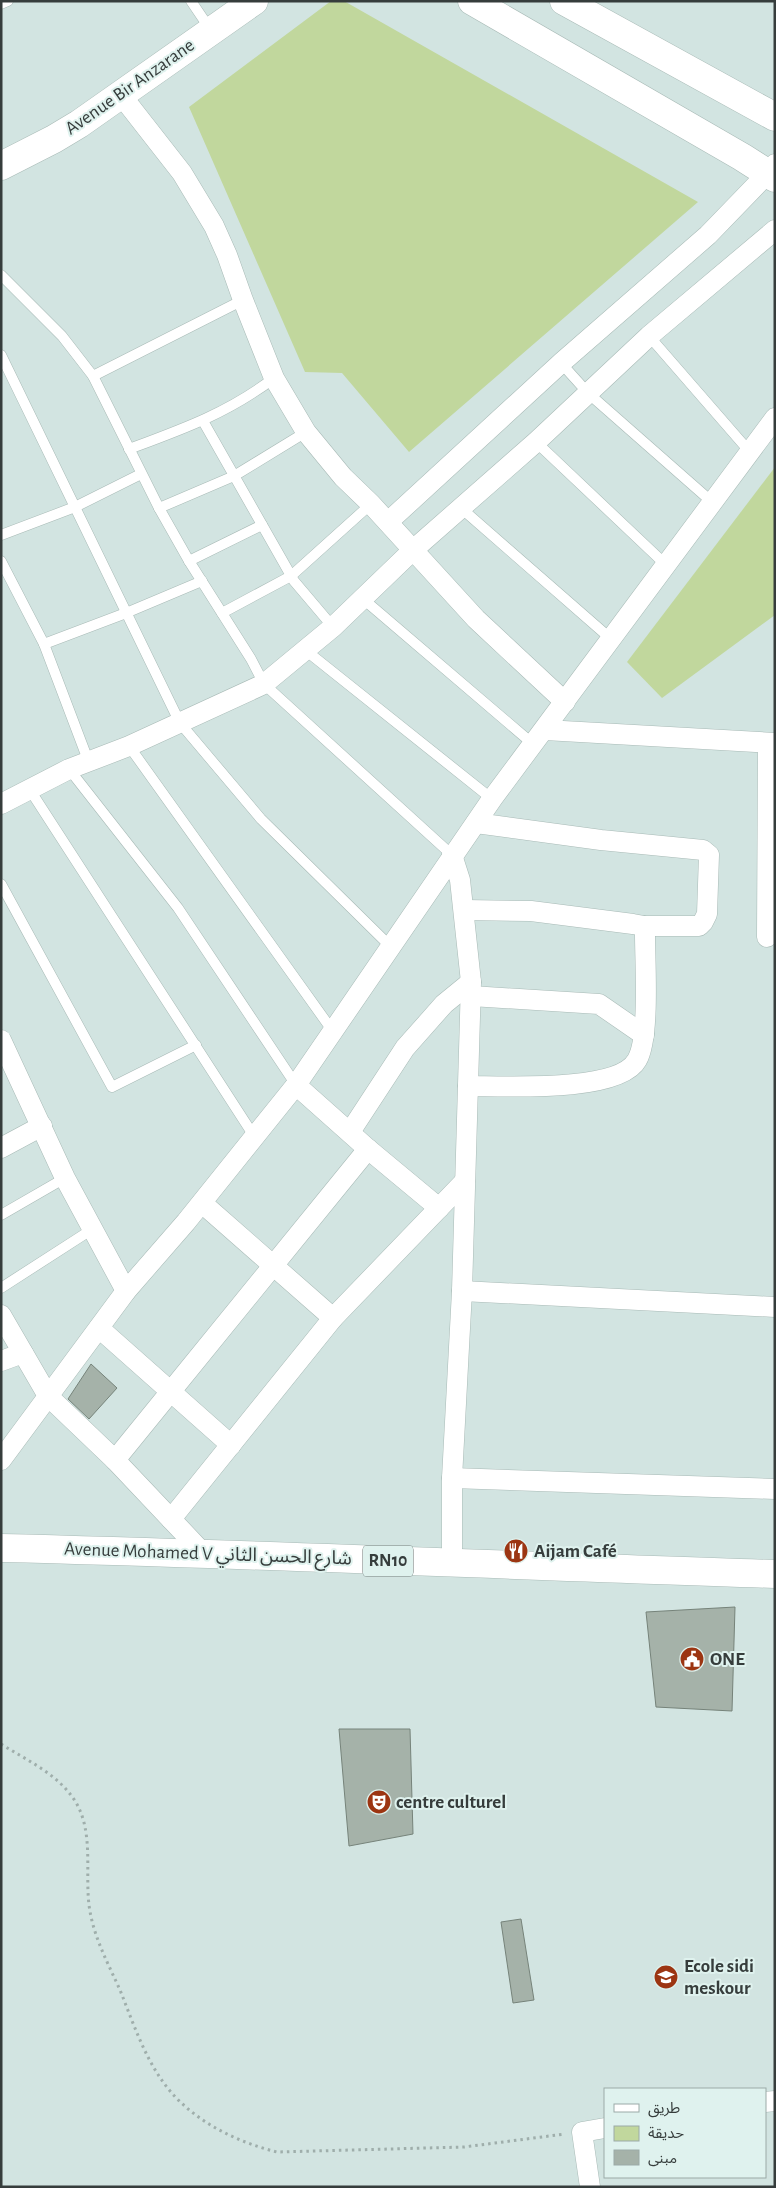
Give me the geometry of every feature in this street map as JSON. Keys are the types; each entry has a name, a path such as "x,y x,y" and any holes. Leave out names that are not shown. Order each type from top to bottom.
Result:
{"street":[{"name":"Avenue Bir Anzarane","path":"1,166 54,139 254,1"},
{"path":"388,522 561,363 708,235 772,172 742,157 472,1"},
{"path":"564,1 775,117"},
{"path":"121,94 182,173 198,199 227,255 274,378 306,432 343,477 388,522 476,619 565,702"},
{"path":"1,804 88,760 129,746 264,684 304,649 333,627 413,550 536,442 649,336 775,230"},
{"path":"1,1460 126,1291 202,1202 296,1085 492,798 775,418"},
{"path":"539,737 771,743 767,937"},
{"path":"465,910 531,911 644,926 699,926 706,914 709,855 703,850 593,839 476,823"},
{"path":"452,855 460,880 465,910 471,989 462,1291 452,1478 452,1564"},
{"path":"468,1086 570,1085 615,1077 637,1061 644,1035 644,926"},
{"path":"350,1132 405,1048 444,1004 471,989 599,1004 644,1035"},
{"path":"1,1040 42,1126 64,1178 126,1291"},
{"path":"296,1085 439,1208"},
{"path":"1,1148 42,1126"},
{"path":"115,1460 368,1148"},
{"path":"171,1519 333,1318 465,1181"},
{"path":"202,1202 333,1318"},
{"path":"462,1291 775,1307"},
{"path":"1,1315 48,1396 115,1460 202,1553"},
{"path":"99,1328 231,1445"},
{"path":"1,1361 23,1353"},
{"path":"452,1478 775,1489"},
{"name":"Avenue Mohamed V شارع الحسن الثاني","path":"1,1548 202,1553 452,1564 775,1574"},
{"path":"590,2187 582,2132 604,2128"}],"lane":[{"path":"1,4 8,1"},
{"path":"191,1 211,31"},
{"path":"2,278 62,336 92,376 159,508 189,561 251,658 264,684 452,855"},
{"path":"92,376 243,300"},
{"path":"649,336 749,451"},
{"path":"1,355 180,723 262,819 390,946"},
{"path":"561,363 588,393 712,502"},
{"path":"129,449 203,421 253,394 274,378"},
{"path":"203,421 291,576 333,627"},
{"path":"159,508 234,476 306,432"},
{"path":"536,442 665,564"},
{"path":"1,535 75,507 141,474"},
{"path":"222,614 291,576 371,504"},
{"path":"461,508 611,639"},
{"path":"189,561 262,526"},
{"path":"1,561 44,644 88,760"},
{"path":"44,644 126,613 202,581"},
{"path":"362,598 539,737"},
{"path":"304,649 492,798"},
{"path":"129,746 332,1030"},
{"path":"69,769 178,908 296,1085"},
{"path":"30,790 254,1136"},
{"path":"1,884 112,1087 196,1045"},
{"path":"1,1215 64,1178"},
{"path":"1,1288 91,1230"}],"path":[{"path":"1,1744 60,1781 75,1801 84,1824 89,1904 94,1931 141,2040 161,2079 179,2102 216,2128 252,2146 277,2152 464,2147 582,2132"}],"green space":[{"path":"331,1 344,1 698,202 409,452 342,373 305,372 189,107"},
{"path":"775,467 775,615 662,698 627,662"}],"building":[{"path":"91,1364 117,1388 89,1419 68,1399"},
{"name":"ONE","path":"735,1607 732,1711 656,1707 646,1612"},
{"name":"centre culturel","path":"339,1729 410,1729 413,1834 349,1846"},
{"path":"521,1919 534,2000 513,2003 501,1922"}],"place":[{"name":"Aijam Café","path":"516,1551"},
{"name":"ONE","path":"692,1659"},
{"name":"centre culturel","path":"379,1802"},
{"name":"Ecole sidi meskour","path":"666,1977"}]}
